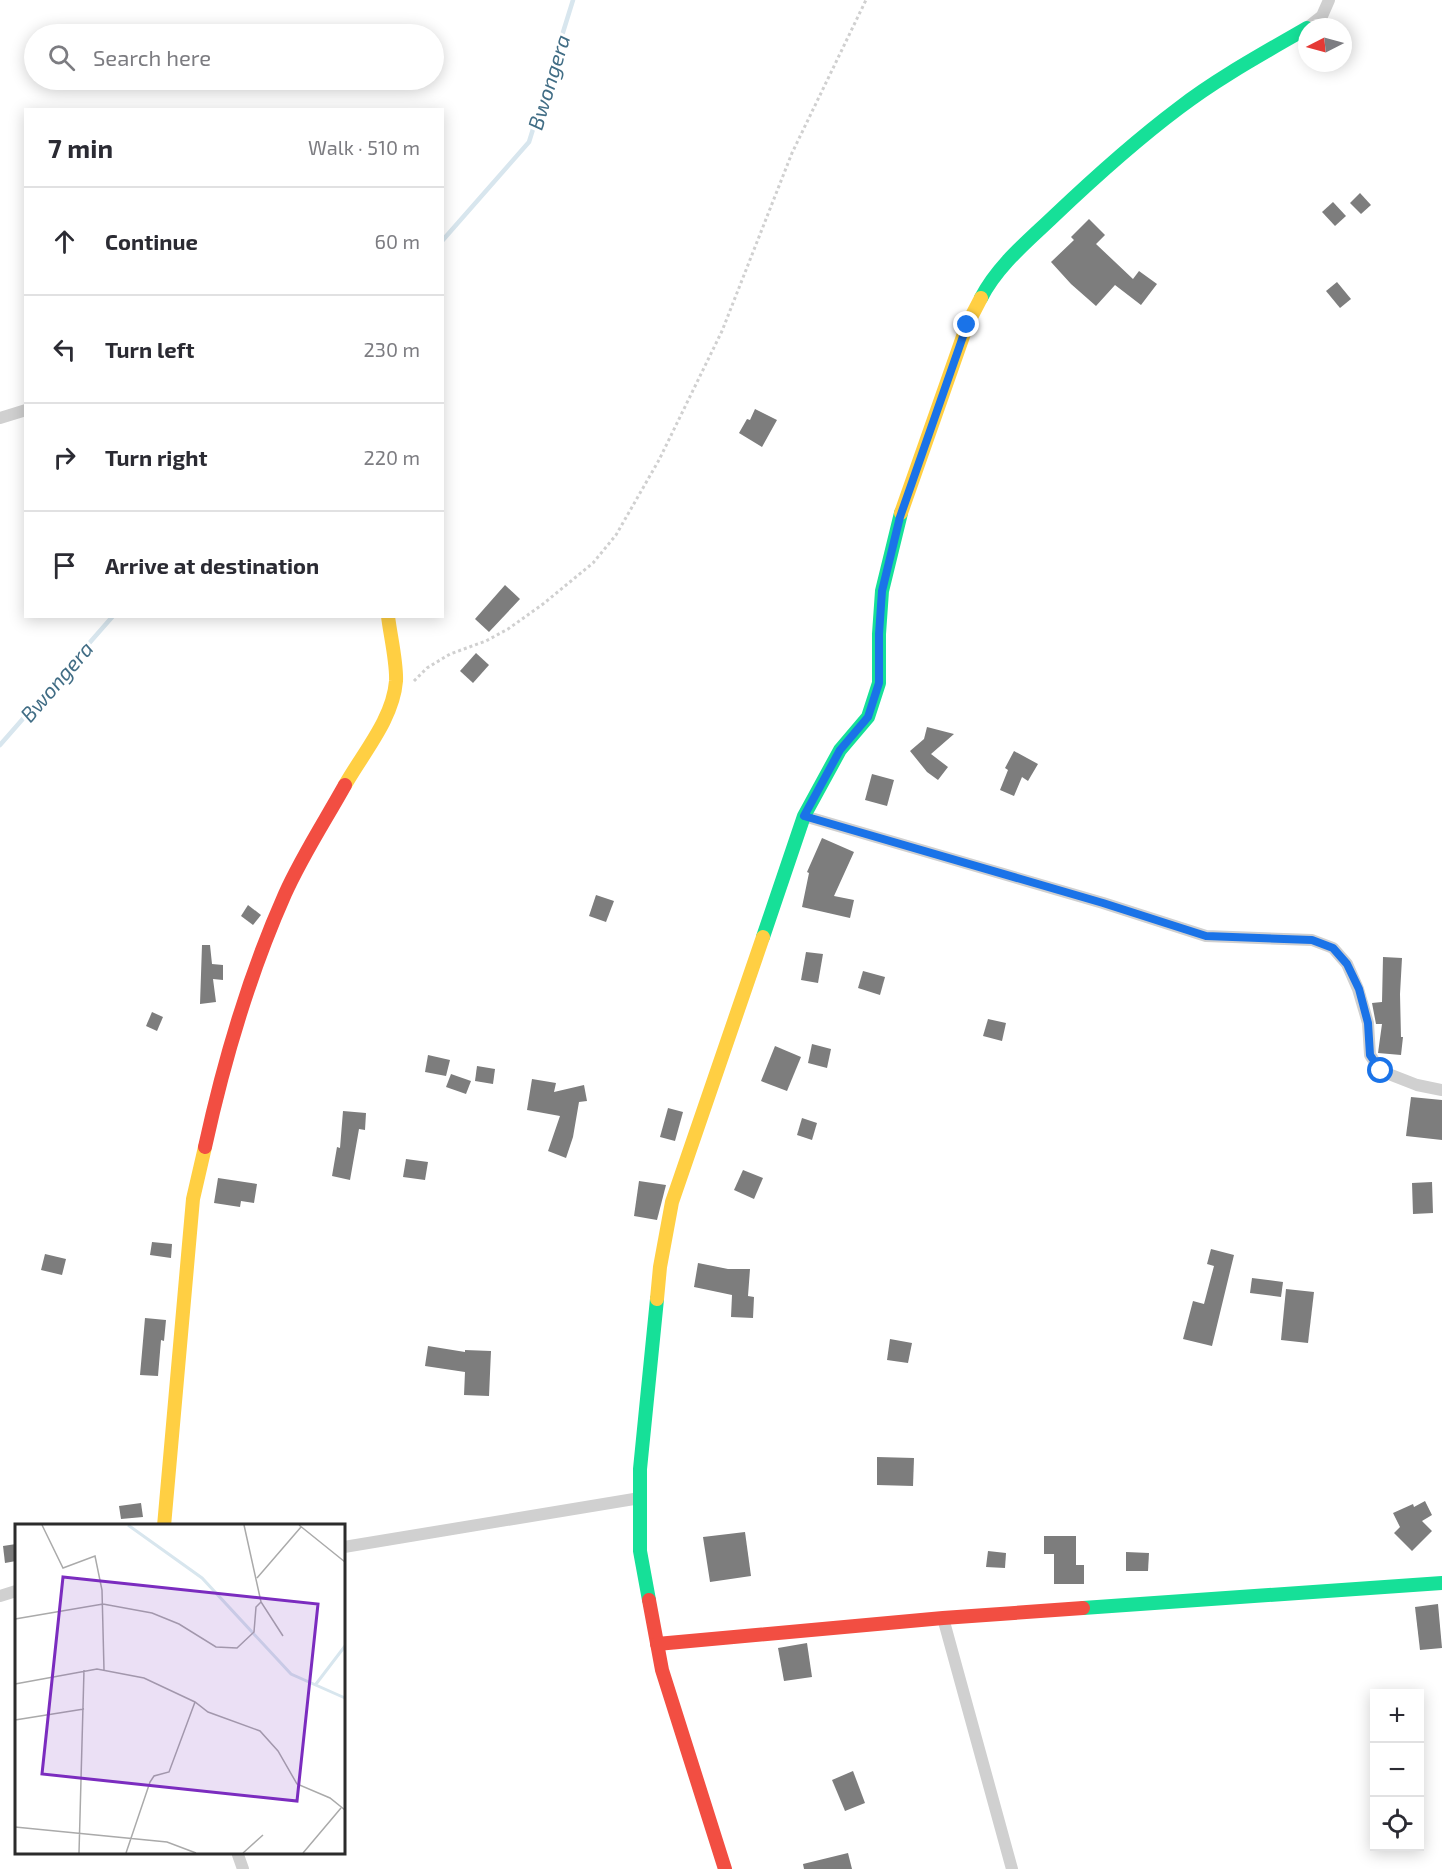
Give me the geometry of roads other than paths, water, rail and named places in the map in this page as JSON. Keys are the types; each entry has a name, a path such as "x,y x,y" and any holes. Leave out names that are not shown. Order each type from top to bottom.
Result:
{"street":[{"path":"1319,18 1329,0"},
{"path":"725,1869 662,1670 640,1551 640,1469 660,1267 672,1202 804,816 840,750 868,717 879,683 882,591 900,517 967,325 990,282 1015,253 1098,174 1180,107 1298,32"},
{"path":"0,418 24,411"},
{"path":"164,1524 193,1199 219,1084 246,991 286,892 391,703 396,680 388,618"},
{"path":"804,816 1206,936 1312,940 1333,948 1347,964 1359,989 1368,1023 1370,1055 1381,1071 1442,1090"},
{"path":"345,1547 640,1498"},
{"path":"657,1644 943,1618 1442,1583"},
{"path":"0,1596 15,1591"},
{"path":"943,1618 1012,1869"},
{"path":"238,1854 243,1869"}],"waterway":[{"name":"Bwongera","path":"444,239 529,142 573,0"},
{"name":"Bwongera","path":"0,745 111,618"}]}
